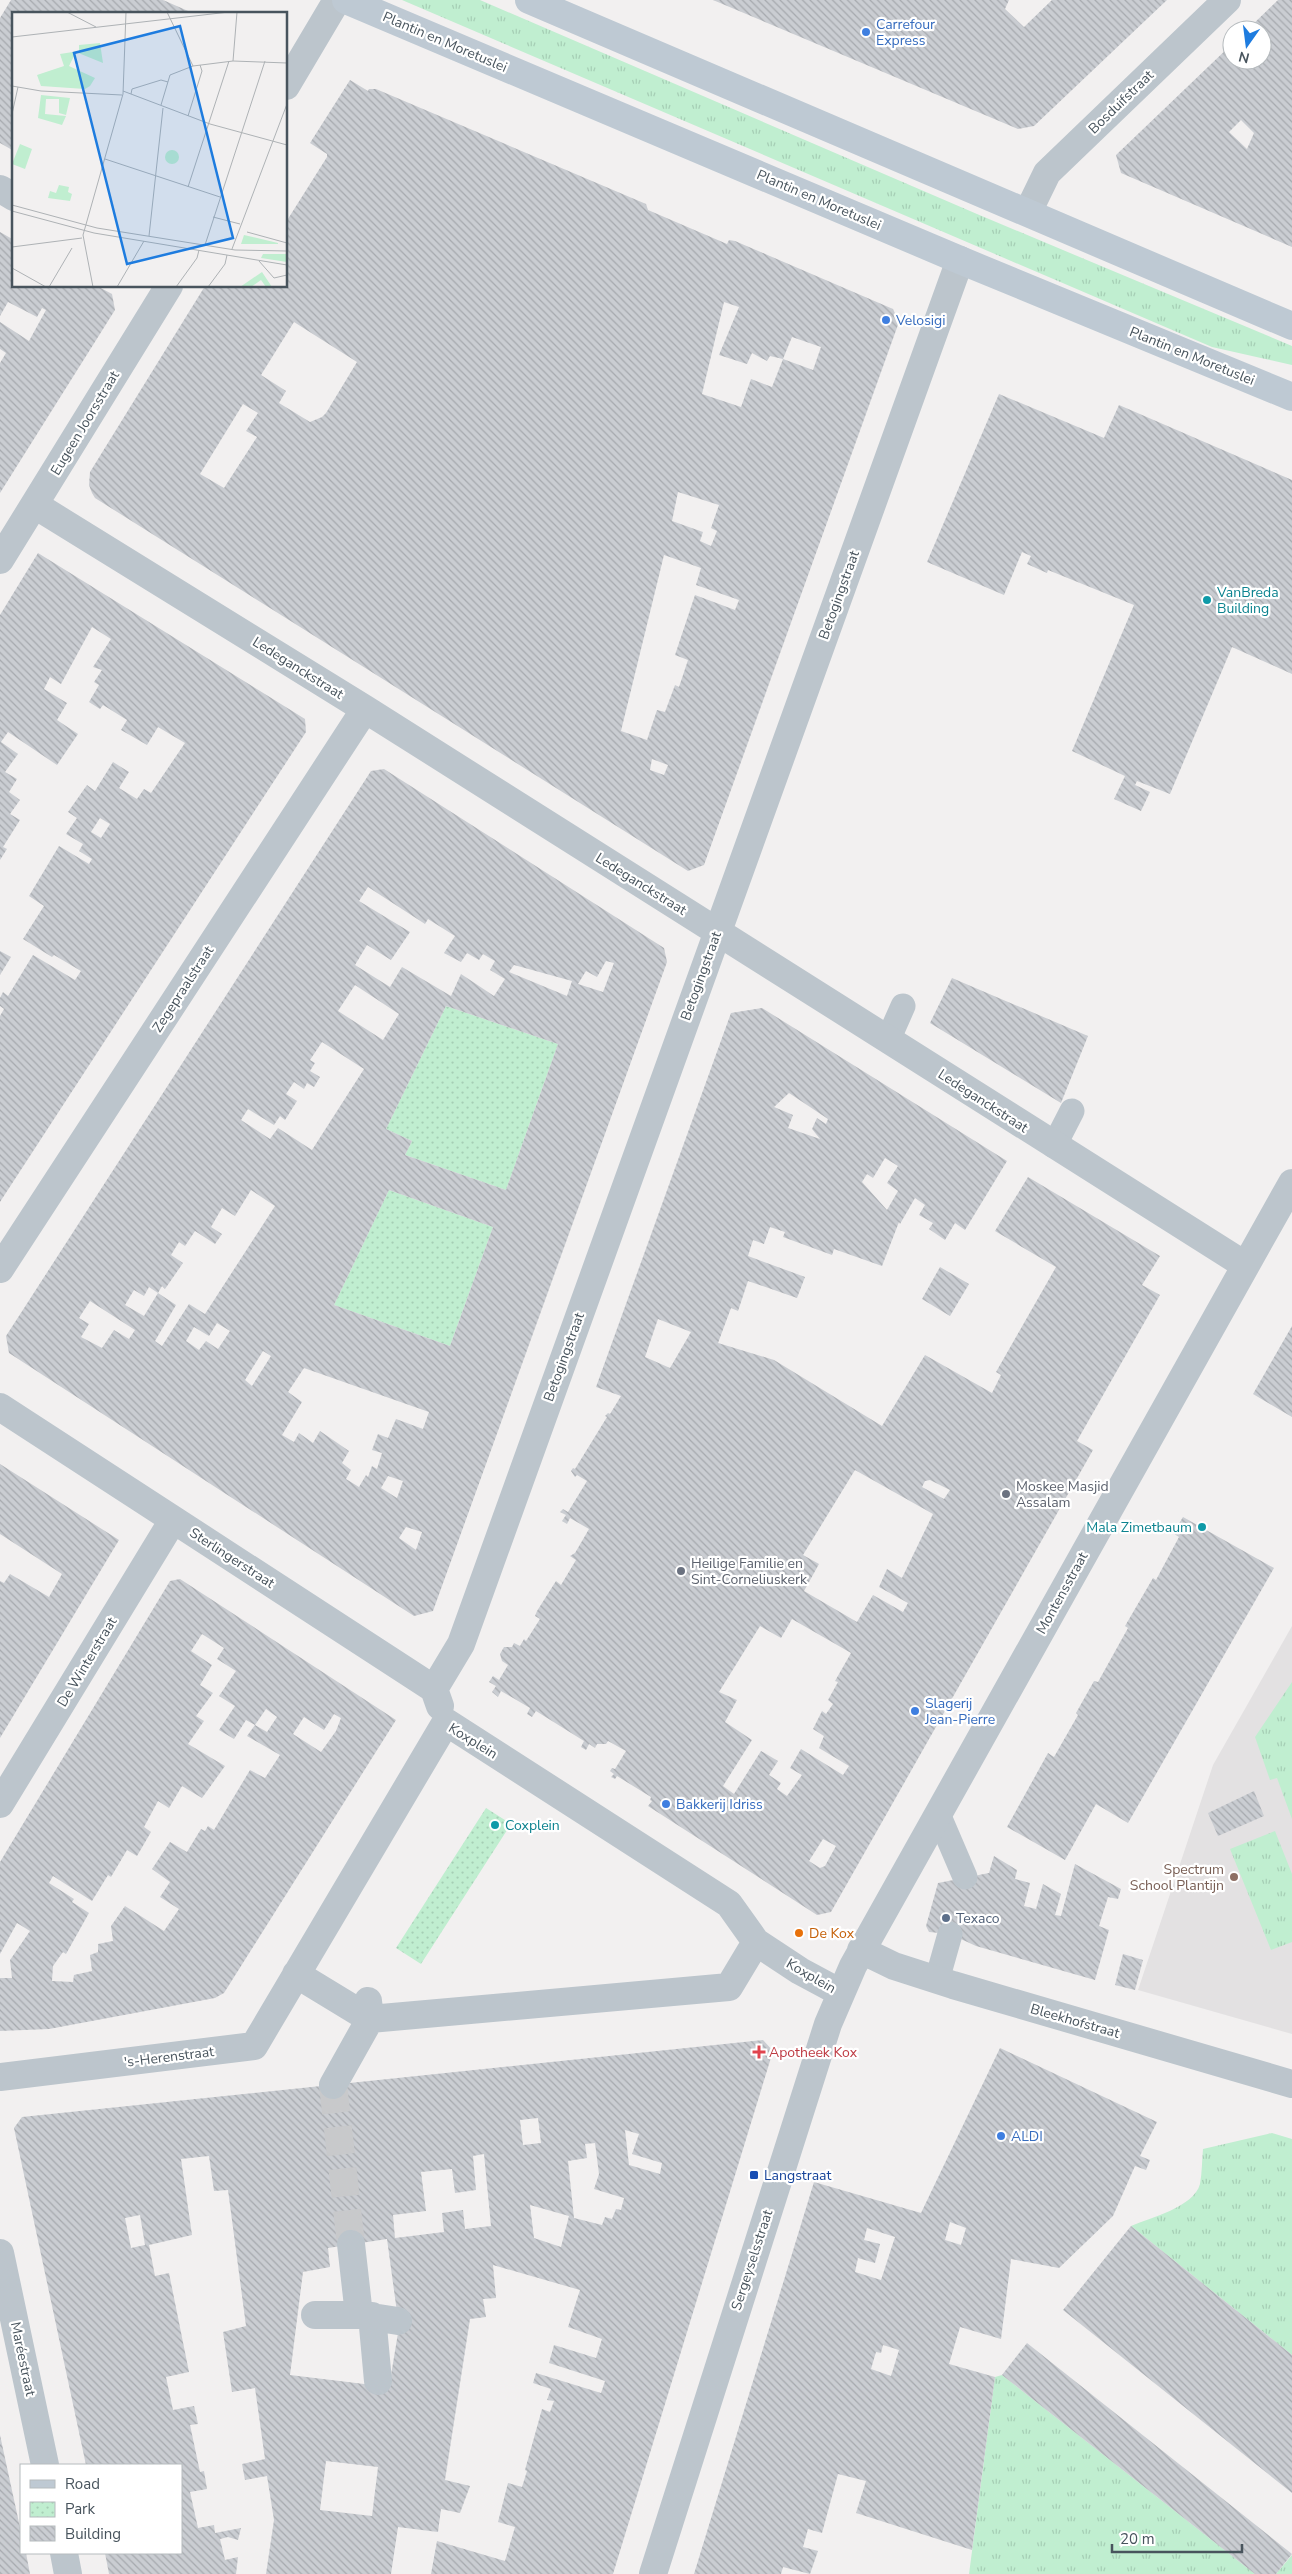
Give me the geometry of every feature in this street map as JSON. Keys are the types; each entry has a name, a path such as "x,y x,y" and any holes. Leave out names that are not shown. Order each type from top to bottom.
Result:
{"main road":[{"name":"Plantin en Moretuslei","path":"346,0 960,260 1292,397"},
{"path":"529,0 1292,326"}],"street":[{"path":"288,83 337,0"},
{"name":"Bosduifstraat","path":"1028,212 1047,173 1226,0"},
{"path":"0,189 12,196"},
{"name":"Betogingstraat","path":"434,1689 460,1644 960,260"},
{"name":"Eugeen Joorsstraat","path":"0,560 165,288"},
{"name":"Ledeganckstraat","path":"35,505 365,709 1245,1265"},
{"name":"Zegepraalstraat","path":"0,1269 365,709"},
{"name":"Montensstraat","path":"861,1950 1292,1183"},
{"name":"Sterlingerstraat","path":"0,1407 434,1689"},
{"name":"De Winterstraat","path":"0,1804 173,1520"},
{"path":"434,1689 446,1722"},
{"name":"Koxplein","path":"296,1974 446,1722 729,1904 756,1942 800,1971 841,1993"},
{"path":"296,1974 369,2008 729,1987 756,1942"},
{"name":"Bleekhofstraat","path":"861,1950 894,1966 937,1980 1292,2084"},
{"name":"Sergeyselsstraat","path":"653,2574 828,2024 861,1950"},
{"name":"'s-Herenstraat","path":"0,2077 254,2046 296,1974"},
{"path":"333,2085 369,2008"},
{"path":"351,2244 378,2381"},
{"name":"Maréestraat","path":"0,2252 45,2464"},
{"path":"315,2315 365,2316 398,2321"},
{"path":"64,2554 68,2574"}],"lane":[{"path":"888,1040 903,1006"},
{"path":"1054,1146 1072,1111"},
{"path":"938,1814 965,1877"},
{"path":"937,1980 950,1934"}],"shaded area":[{"name":"Spectrum School Plantijn","path":"1292,1626 1292,2034 1138,1990 1213,1765"}],"green space":[{"path":"402,0 480,0 977,214 1292,346 1292,365 1212,347"},
{"path":"446,1006 558,1044 506,1190 405,1155 412,1141 386,1129"},
{"path":"389,1190 493,1227 450,1346 334,1305"},
{"path":"1292,1682 1292,1819 1277,1778 1270,1780 1255,1737"},
{"path":"486,1808 511,1824 421,1964 396,1948"},
{"path":"1275,1831 1292,1874 1292,1942 1271,1950 1230,1849"},
{"path":"1272,2133 1292,2139 1292,2355 1131,2226 1170,2211 1181,2205 1196,2192 1200,2184 1203,2149"},
{"path":"1002,2375 1255,2574 969,2574 995,2377"},
{"path":"1292,2555 1292,2574 1276,2574"}],"building":[{"path":"11,0 163,0 190,12 12,12 12,150 0,143 0,18"},
{"path":"713,0 1009,0 1005,9 1024,27 1052,0 1167,0 1034,126 1018,129"},
{"path":"1278,0 1292,0 1292,247 1121,173 1116,155 1222,54 1222,70 1272,70 1272,20 1257,20","holes":["1241,120 1254,133 1247,149 1229,132"]},
{"path":"350,80 368,91 369,89 376,89 646,204 648,210 727,244 729,240 735,241 893,309 899,322 704,865 688,871 95,498 92,493 89,485 90,472 204,288 288,288 288,219 327,157 327,154 310,143","holes":["724,302 739,307 719,355 747,364 752,353 767,361 770,356 783,359 772,387 751,379 741,407 702,394","294,322 357,362 326,413 322,417 310,422 279,403 286,391 261,375","792,337 821,347 813,370 783,359","243,404 258,413 246,431 257,437 224,488 200,474","678,492 719,505 711,528 717,531 711,546 700,541 703,532 672,521","664,555 701,568 696,585 739,600 735,610 695,595 675,655 688,660 679,687 675,685 665,712 657,710 647,740 621,731","652,759 668,765 664,775 650,770"]},
{"path":"0,232 12,239 12,288 101,288 112,294 115,310 0,493 0,363 6,353 0,349 0,322 29,341 46,310 42,308 37,317 8,302 0,316"},
{"name":"VanBreda Building","path":"999,394 1104,438 1119,405 1292,480 1292,674 1232,647 1170,794 1137,781 1135,785 1150,792 1141,811 1114,799 1125,776 1072,751 1134,605 1048,570 1047,573 1027,564 1031,556 1022,552 1004,595 927,562"},
{"path":"38,553 305,719 306,732 0,1202 0,1016 4,1009 0,1006 0,998 3,992 8,996 33,955 75,980 81,971 54,955 52,957 23,939 44,906 29,896 59,846 89,864 92,859 79,851 83,844 66,834 77,818 68,812 87,785 95,791 113,762 129,772 119,788 137,799 144,789 151,793 185,743 158,727 147,745 121,730 127,720 103,705 100,709 89,702 99,685 94,682 102,670 93,667 111,639 92,627 61,684 50,677 44,689 67,703 57,720 78,734 57,765 8,732 1,742 18,754 5,772 17,779 9,792 20,800 10,814 20,820 3,847 7,849 0,860 0,615","holes":["100,818 110,824 101,838 91,832"]},
{"path":"384,769 664,948 667,962 433,1611 414,1616 9,1353 6,1336 371,771","holes":["368,887 425,924 428,919 455,936 444,953 461,962 467,953 479,960 483,954 495,961 490,970 505,979 494,996 461,974 451,996 402,967 390,987 355,965 367,945 391,960 410,932 359,901","606,961 614,963 603,992 578,984 586,971 597,977","514,965 572,981 567,996 509,972","355,985 399,1014 383,1040 338,1011","446,1006 558,1044 506,1190 405,1155 412,1141 386,1129","322,1042 364,1069 312,1150 278,1128 270,1139 241,1120 248,1109 274,1125 280,1116 285,1120 297,1101 286,1094 294,1082 304,1089 307,1083 314,1087 320,1077 310,1071 315,1063 310,1060","251,1190 275,1206 205,1314 189,1304 162,1346 155,1341 176,1305 158,1293 162,1286 165,1289 183,1263 171,1255 179,1242 185,1246 195,1231 215,1244 222,1234 211,1227 222,1208 235,1216","389,1190 493,1227 450,1346 334,1305","149,1287 158,1293 144,1316 125,1305 134,1290 144,1296","90,1301 135,1330 129,1339 114,1330 102,1348 81,1337 89,1324 79,1318","217,1323 230,1331 218,1349 206,1341 199,1350 186,1341 194,1327 209,1336","263,1351 271,1356 252,1386 245,1380","304,1368 429,1412 423,1429 396,1419 388,1438 378,1434 372,1450 382,1453 377,1469 372,1466 368,1477 366,1475 359,1487 346,1479 351,1470 342,1463 349,1451 320,1431 313,1443 299,1433 294,1442 282,1435 302,1402 288,1392","388,1476 403,1481 397,1498 381,1488","406,1527 422,1532 416,1550 399,1538"]},
{"path":"0,951 11,957 0,975"},
{"path":"952,978 1088,1036 1061,1103 930,1023"},
{"path":"762,1008 1007,1161 965,1230 955,1223 945,1240 929,1229 933,1223 919,1215 925,1205 915,1198 900,1224 899,1222 882,1266 834,1249 832,1255 783,1237 785,1232 770,1227 764,1244 753,1240 748,1256 805,1277 797,1298 748,1281 738,1311 731,1308 718,1343 774,1360 882,1426 925,1355 992,1393 1001,1375 996,1372 1056,1267 995,1231 1028,1177 1160,1256 1142,1285 1160,1295 1077,1441 1093,1450 831,1912 817,1915 648,1806 652,1801 650,1800 651,1797 617,1776 615,1779 611,1777 614,1774 610,1771 612,1768 615,1769 626,1751 608,1741 606,1744 597,1744 595,1748 589,1744 586,1750 581,1747 584,1741 536,1711 532,1717 527,1714 530,1708 501,1691 498,1697 492,1692 496,1686 489,1682 493,1676 499,1680 508,1665 502,1661 500,1654 504,1647 512,1647 514,1643 520,1646 524,1639 526,1641 540,1619 535,1616 537,1611 556,1581 561,1585 576,1560 570,1556 575,1553 589,1529 570,1518 567,1524 562,1521 566,1515 560,1512 563,1509 568,1512 587,1481 577,1475 575,1477 571,1471 573,1468 575,1469 607,1417 605,1416 608,1413 610,1414 621,1396 596,1387 731,1013","holes":["789,1093 828,1119 826,1124 817,1118 812,1129 820,1139 788,1128 793,1115 774,1107","885,1158 898,1166 887,1183 898,1191 887,1210 862,1182 867,1174 873,1178","658,1319 691,1332 670,1368 645,1357","855,1470 933,1514 902,1578 887,1569 879,1587 908,1603 903,1612 873,1595 857,1622 804,1591 819,1564 803,1555","930,1480 950,1490 944,1499 922,1487 925,1481","792,1619 851,1653 835,1681 838,1682 828,1700 833,1704 826,1714 822,1711 813,1729 824,1736 819,1748 849,1766 843,1775 801,1749 790,1768 802,1775 787,1796 777,1789 781,1783 769,1775 778,1761 761,1751 734,1794 723,1786 752,1740 725,1722 737,1700 719,1692 760,1626 781,1638","823,1839 836,1846 825,1866 820,1868 809,1861"]},
{"path":"940,1267 969,1284 950,1316 922,1299"},
{"path":"1292,1326 1292,1417 1253,1394"},
{"path":"0,1464 119,1540 0,1738 0,1581 4,1583 10,1574 49,1597 62,1574 0,1534"},
{"path":"1183,1517 1274,1568 1128,1823 1096,1804 1065,1860 1007,1827 1048,1753 1054,1757 1078,1715 1076,1713 1094,1681 1098,1682 1128,1628 1125,1626 1153,1578 1156,1580 1179,1537 1173,1533"},
{"path":"180,1579 396,1720 224,1993 215,1998 49,2029 0,2031 0,1978 12,1978 10,1960 30,1931 17,1923 0,1954 0,1862 170,1581","holes":["202,1634 224,1648 217,1659 236,1671 219,1696 235,1706 219,1730 234,1739 246,1720 255,1725 247,1736 280,1755 265,1778 250,1770 214,1830 208,1826 205,1831 201,1829 187,1852 170,1842 152,1869 170,1882 160,1897 179,1909 164,1931 125,1906 111,1926 113,1941 98,1944 98,1952 90,1955 92,1971 74,1975 73,1982 52,1981 53,1966 63,1952 66,1954 89,1913 72,1902 74,1899 49,1883 53,1876 92,1901 108,1875 111,1877 127,1850 137,1856 151,1832 144,1827 158,1801 169,1808 182,1786 202,1798 225,1766 188,1744 204,1721 196,1716 213,1693 200,1685 212,1665 191,1651","266,1709 277,1717 267,1732 255,1725","334,1714 341,1718 336,1731 321,1752 293,1734 304,1717 324,1730"]},
{"path":"1254,1791 1264,1816 1218,1836 1208,1813"},
{"path":"994,1856 1017,1870 1015,1879 1030,1883 1024,1906 1036,1909 1043,1884 1061,1894 1055,1915 1061,1916 1075,1864 1121,1889 1118,1899 1108,1897 1099,1926 1109,1930 1095,1980 976,1946 950,1934 929,1932 926,1926 938,1883 989,1873"},
{"path":"1123,1954 1143,1960 1135,1990 1115,1985"},
{"path":"763,2040 773,2051 613,2574 431,2574 437,2541 505,2561 515,2527 498,2522 508,2483 522,2487 542,2409 550,2412 554,2401 547,2400 551,2389 533,2383 536,2373 601,2393 605,2381 549,2363 554,2345 596,2358 602,2339 568,2327 580,2290 493,2265 496,2298 483,2299 486,2317 470,2319 445,2480 470,2486 460,2513 441,2509 438,2532 398,2527 391,2574 266,2574 274,2520 267,2476 245,2480 242,2464 265,2459 255,2388 232,2392 223,2332 246,2326 228,2190 214,2191 209,2156 181,2159 192,2235 149,2245 155,2276 169,2273 189,2372 166,2377 173,2410 194,2406 198,2424 190,2425 200,2472 204,2471 207,2489 190,2492 198,2528 214,2525 215,2533 241,2528 238,2540 228,2537 220,2539 225,2560 238,2557 236,2574 109,2574 105,2554 182,2554 182,2464 86,2464 14,2128 22,2117","holes":["538,2118 541,2143 523,2145 520,2120","625,2130 639,2134 632,2154 662,2163 660,2174 629,2165","595,2143 599,2174 594,2189 624,2198 621,2210 616,2209 612,2219 605,2217 602,2225 574,2218 568,2161 587,2158 585,2144","484,2154 491,2226 465,2229 463,2210 442,2213 444,2232 395,2238 393,2215 426,2211 421,2172 452,2169 455,2193 476,2190 473,2156","530,2205 569,2216 561,2247 534,2238","140,2215 145,2245 131,2248 125,2218","387,2239 399,2327 389,2387 290,2375 303,2272 330,2267 328,2248","326,2461 378,2467 372,2516 320,2510"]},
{"path":"1000,2048 1157,2122 1140,2156 1150,2160 1146,2170 1135,2166 1113,2216 1059,2268 1011,2259 1001,2339 960,2327 949,2364 995,2377 972,2550 856,2513 866,2481 838,2474 822,2533 808,2529 803,2547 818,2551 810,2574 783,2567 781,2574 694,2574 814,2182 921,2213","holes":["950,2222 966,2228 961,2245 945,2240","867,2228 895,2237 881,2280 855,2272 858,2258 875,2263 880,2244 864,2240","883,2345 899,2350 891,2376 871,2369 876,2352 881,2353"]},
{"path":"1131,2226 1292,2355 1292,2493 1063,2310"},
{"path":"1027,2343 1292,2554 1276,2574 1255,2574 1002,2375"},
{"path":"0,2435 20,2527 20,2554 26,2554 30,2574 0,2574"}],"tunnel":[{"path":"333,2085 351,2244"}],"place":[{"name":"Carrefour Express","path":"866,32"},
{"name":"Velosigi","path":"886,320"},
{"name":"VanBreda Building","path":"1207,600"},
{"name":"Moskee Masjid Assalam","path":"1006,1494"},
{"name":"Mala Zimetbaum","path":"1202,1527"},
{"name":"Heilige Familie en Sint-Corneliuskerk","path":"681,1571"},
{"name":"Slagerij Jean-Pierre","path":"915,1711"},
{"name":"Bakkerij Idriss","path":"666,1804"},
{"name":"Coxplein","path":"495,1825"},
{"name":"Spectrum School Plantijn","path":"1234,1877"},
{"name":"Texaco","path":"946,1918"},
{"name":"De Kox","path":"799,1933"},
{"name":"Apotheek Kox","path":"759,2052"},
{"name":"ALDI","path":"1001,2136"},
{"name":"Langstraat","path":"754,2175"}]}
